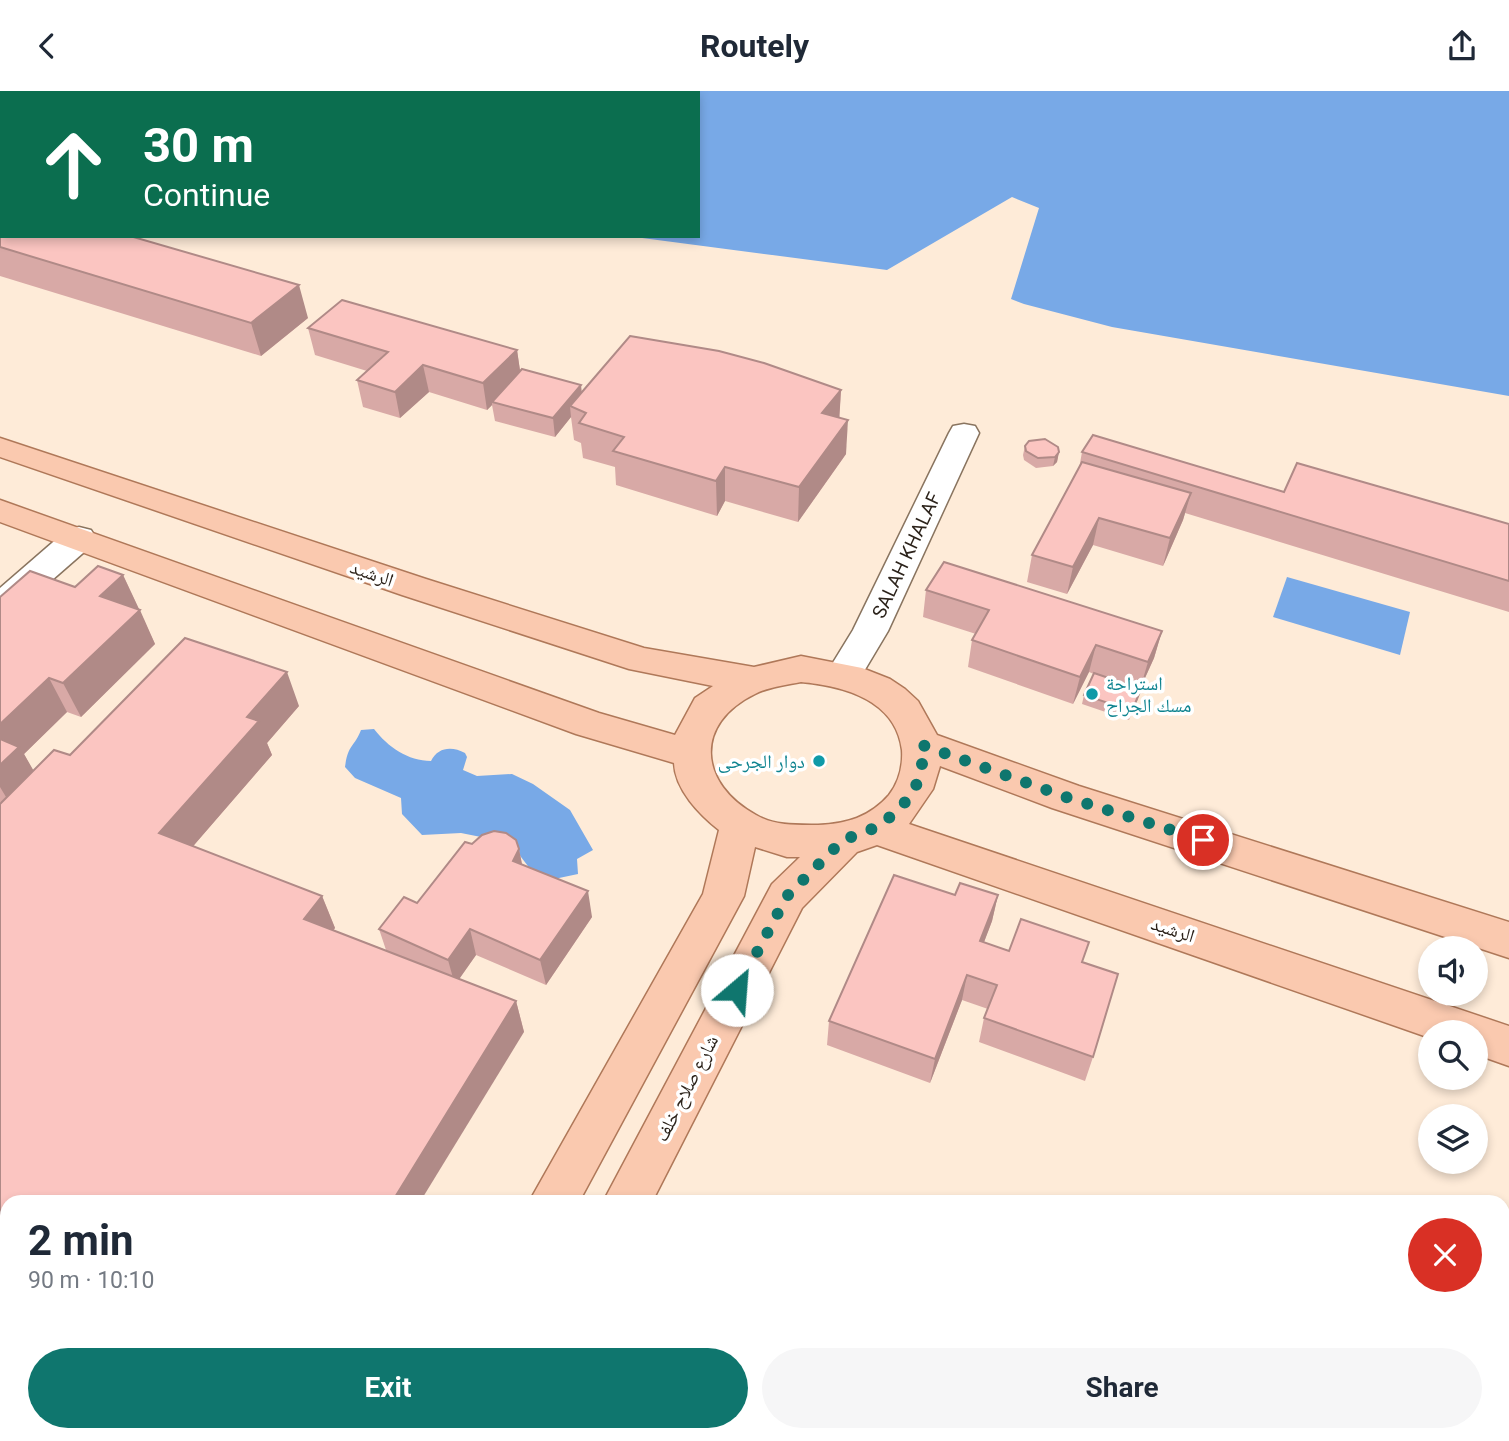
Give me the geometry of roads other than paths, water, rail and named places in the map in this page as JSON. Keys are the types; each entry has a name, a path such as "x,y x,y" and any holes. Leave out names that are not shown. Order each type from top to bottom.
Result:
{"main road":[{"name":"الرشيد","path":"0,447 414,587 642,660 749,679"},
{"path":"0,510 589,725 691,754"},
{"path":"801,669 844,674 878,689 899,705 913,724 922,745 922,769 914,791 898,811 859,834 807,843 770,838 740,827 712,805 695,781 691,754 693,735 713,702 749,679 775,671 801,669"},
{"path":"922,745 1066,797 1509,940"},
{"path":"558,1195 723,895 740,827"},
{"name":"الرشيد","path":"859,834 1177,930 1436,1020"},
{"name":"شارع صلاح خلف","path":"631,1195 787,896 859,834"},
{"name":"الرشيد","path":"1488,1038 1509,1046"}],"street":[{"name":"SALAH KHALAF","path":"844,674 870,631 964,433"},
{"path":"0,607 79,538"}],"water":[{"path":"700,91 1509,91 1509,396 1112,327 1011,299 1039,208 1012,197 887,270 642,238 700,238"},
{"path":"1287,577 1410,612 1400,655 1273,617"},
{"path":"374,729 392,747 414,759 431,761 441,750 450,749 465,753 467,757 463,770 477,776 512,774 533,784 570,810 593,850 577,859 578,874 540,882 518,853 481,837 461,833 422,835 402,814 401,798 355,778 345,767 350,750 361,730"}],"place":[{"name":"استراحة مسك الجراح","path":"1092,694"},
{"name":"دوار الجرحى","path":"819,761"}]}
